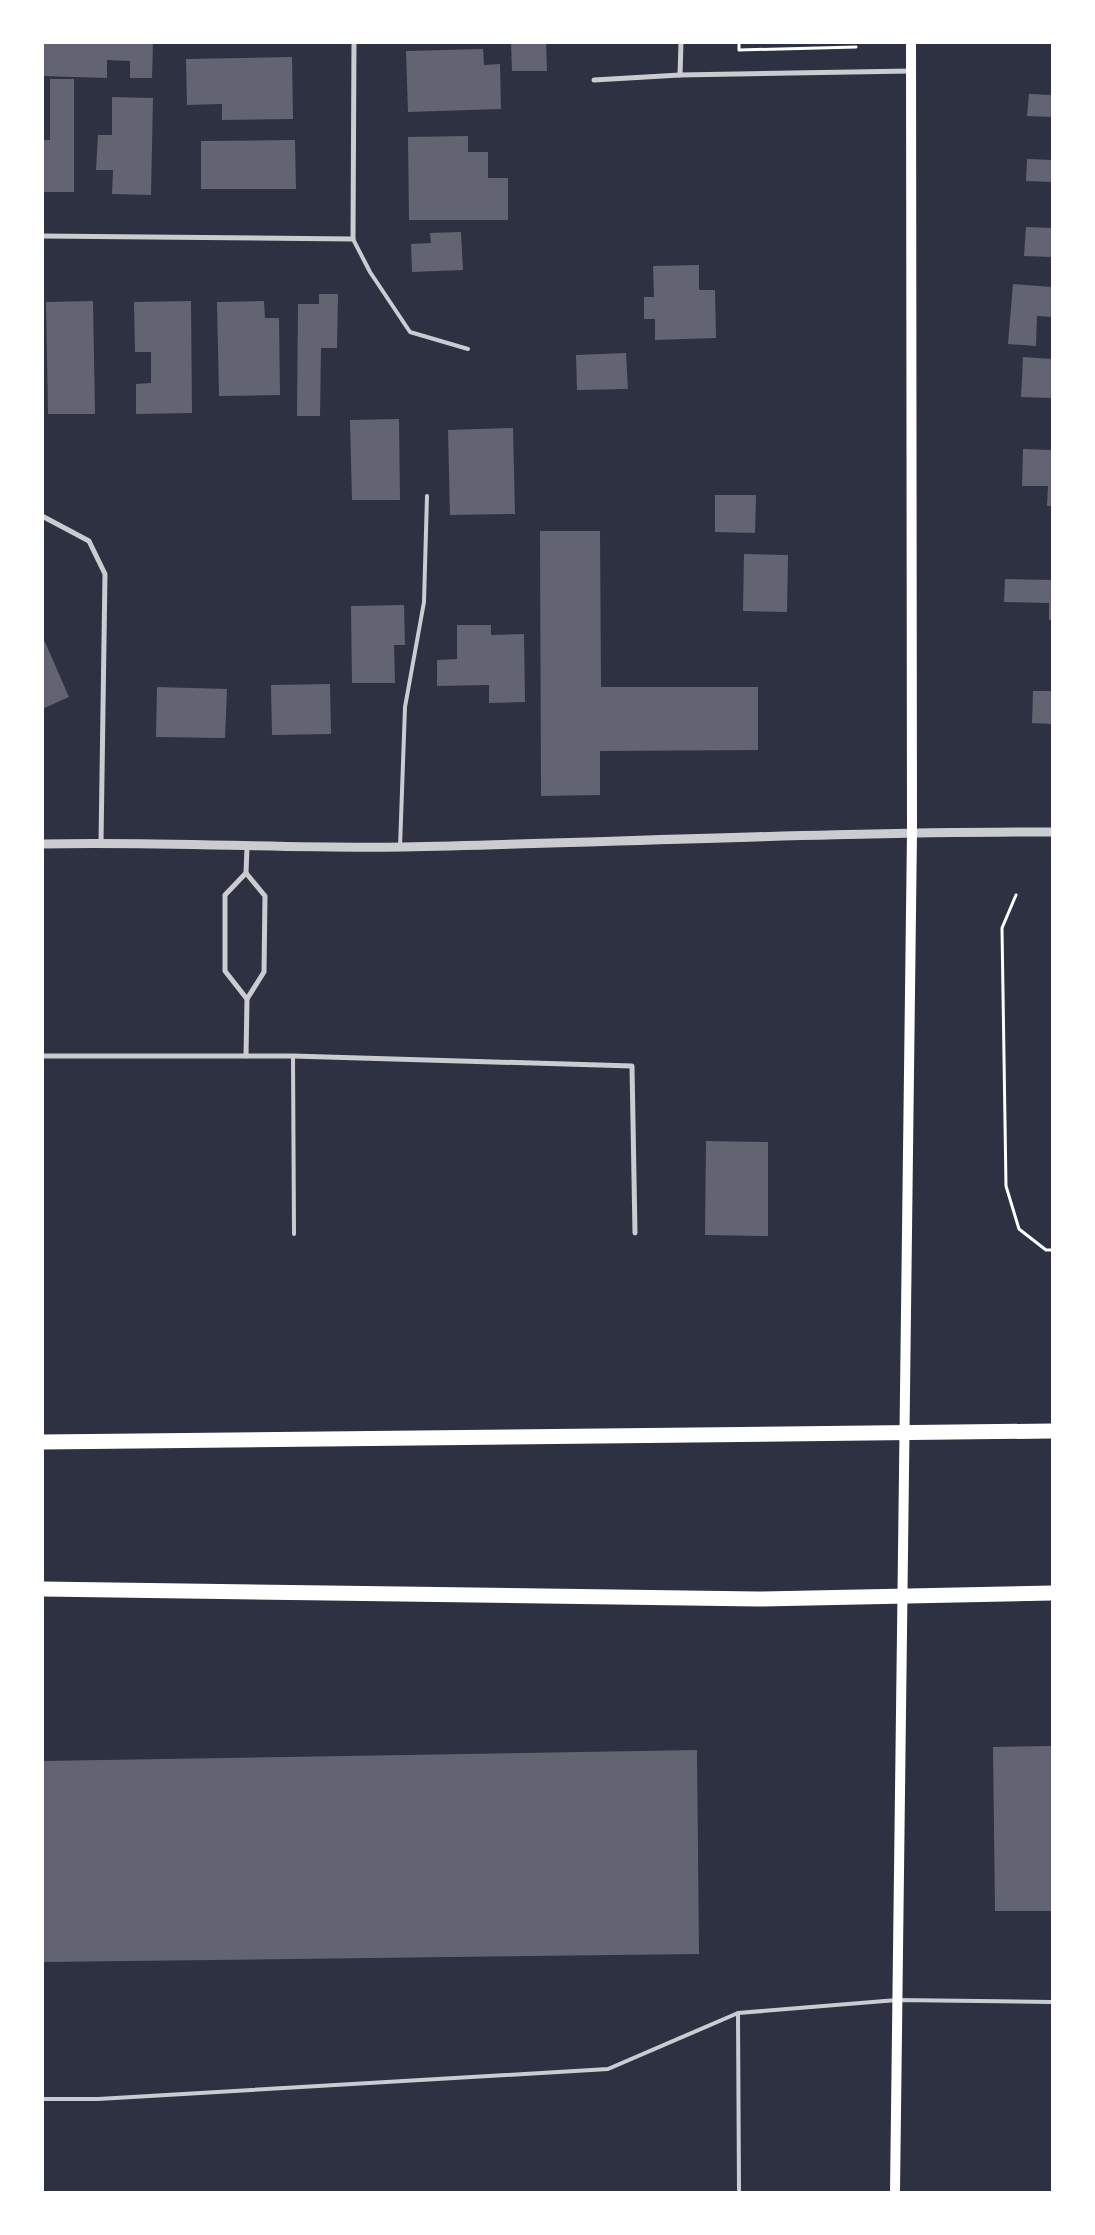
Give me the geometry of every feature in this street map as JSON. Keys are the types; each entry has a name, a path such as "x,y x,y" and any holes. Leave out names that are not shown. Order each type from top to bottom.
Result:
{"highway":[{"path":"42,1442 1052,1431"},
{"path":"42,1589 758,1598 1052,1593"}],"main road":[{"path":"895,2192 912,832 911,42"}],"street":[{"path":"42,236 353,239 354,42"},
{"path":"680,75 681,42"},
{"path":"594,80 680,75 911,71"},
{"path":"42,516 89,541 105,574 101,843"},
{"path":"42,844 400,847 912,832 1052,832"},
{"path":"247,847 246,873 225,895 225,971 247,999"},
{"path":"246,873 265,896 264,972 247,999 246,1056"},
{"path":"42,1056 293,1056 632,1066 635,1233"}],"lane":[{"path":"353,239 370,272 410,332 468,349"},
{"path":"400,847 405,706 424,602 426,496"},
{"path":"293,1056 294,1234"},
{"path":"42,2099 98,2099 608,2069 738,2013 897,2000 1052,2002"},
{"path":"738,2013 738,2192"}],"path":[{"path":"739,42 739,50 856,47"},
{"path":"1016,895 1002,928 1006,1186 1018,1229 1046,1250 1052,1250"}],"building":[{"path":"43,42 153,42 152,78 130,78 130,61 107,60 107,78 42,76"},
{"path":"511,42 546,42 547,71 512,71"},
{"path":"483,49 484,65 500,64 501,109 408,112 406,51"},
{"path":"292,57 293,119 222,120 222,104 187,105 186,59"},
{"path":"50,79 74,79 74,192 42,192 42,140 50,140"},
{"path":"1029,94 1052,95 1052,117 1027,116"},
{"path":"112,97 153,98 151,195 112,194 113,170 96,170 98,135 112,135"},
{"path":"468,136 468,152 488,152 488,178 508,178 508,220 409,220 408,137"},
{"path":"295,140 296,189 201,189 201,141"},
{"path":"1027,159 1052,160 1052,182 1026,181"},
{"path":"1026,227 1052,228 1052,257 1024,256"},
{"path":"461,232 463,270 412,272 411,244 431,243 430,233"},
{"path":"699,265 699,290 715,290 716,338 655,340 655,319 644,319 644,297 654,297 653,266"},
{"path":"1013,284 1052,287 1052,317 1037,316 1036,346 1008,344"},
{"path":"319,294 338,294 337,348 321,348 320,416 297,416 298,304 319,304"},
{"path":"93,301 95,414 48,414 46,302"},
{"path":"191,301 192,413 136,414 136,384 151,383 151,352 135,352 134,302"},
{"path":"264,301 265,318 279,318 280,395 219,396 217,302"},
{"path":"626,353 628,389 577,390 576,355"},
{"path":"1023,357 1052,359 1052,398 1021,397"},
{"path":"399,419 400,500 352,500 350,420"},
{"path":"513,428 515,514 450,515 448,430"},
{"path":"1023,449 1052,450 1052,506 1047,506 1048,486 1022,486"},
{"path":"715,495 756,495 755,533 715,532"},
{"path":"540,531 600,531 601,687 758,687 758,750 600,751 600,795 541,796"},
{"path":"744,554 788,555 787,612 743,611"},
{"path":"1005,579 1052,580 1052,620 1049,620 1049,603 1004,602"},
{"path":"404,605 405,645 394,645 395,683 352,683 351,606"},
{"path":"457,625 491,625 491,635 524,634 525,702 489,703 489,685 437,686 437,660 457,659"},
{"path":"45,642 69,697 42,709 42,643"},
{"path":"330,684 331,734 272,735 271,685"},
{"path":"157,687 227,689 225,738 156,737"},
{"path":"1033,691 1052,691 1052,724 1032,723"},
{"path":"706,1141 768,1142 768,1236 705,1235"},
{"path":"1052,1746 1052,1911 995,1911 993,1747"},
{"path":"697,1750 699,1954 42,1962 42,1761"}]}
